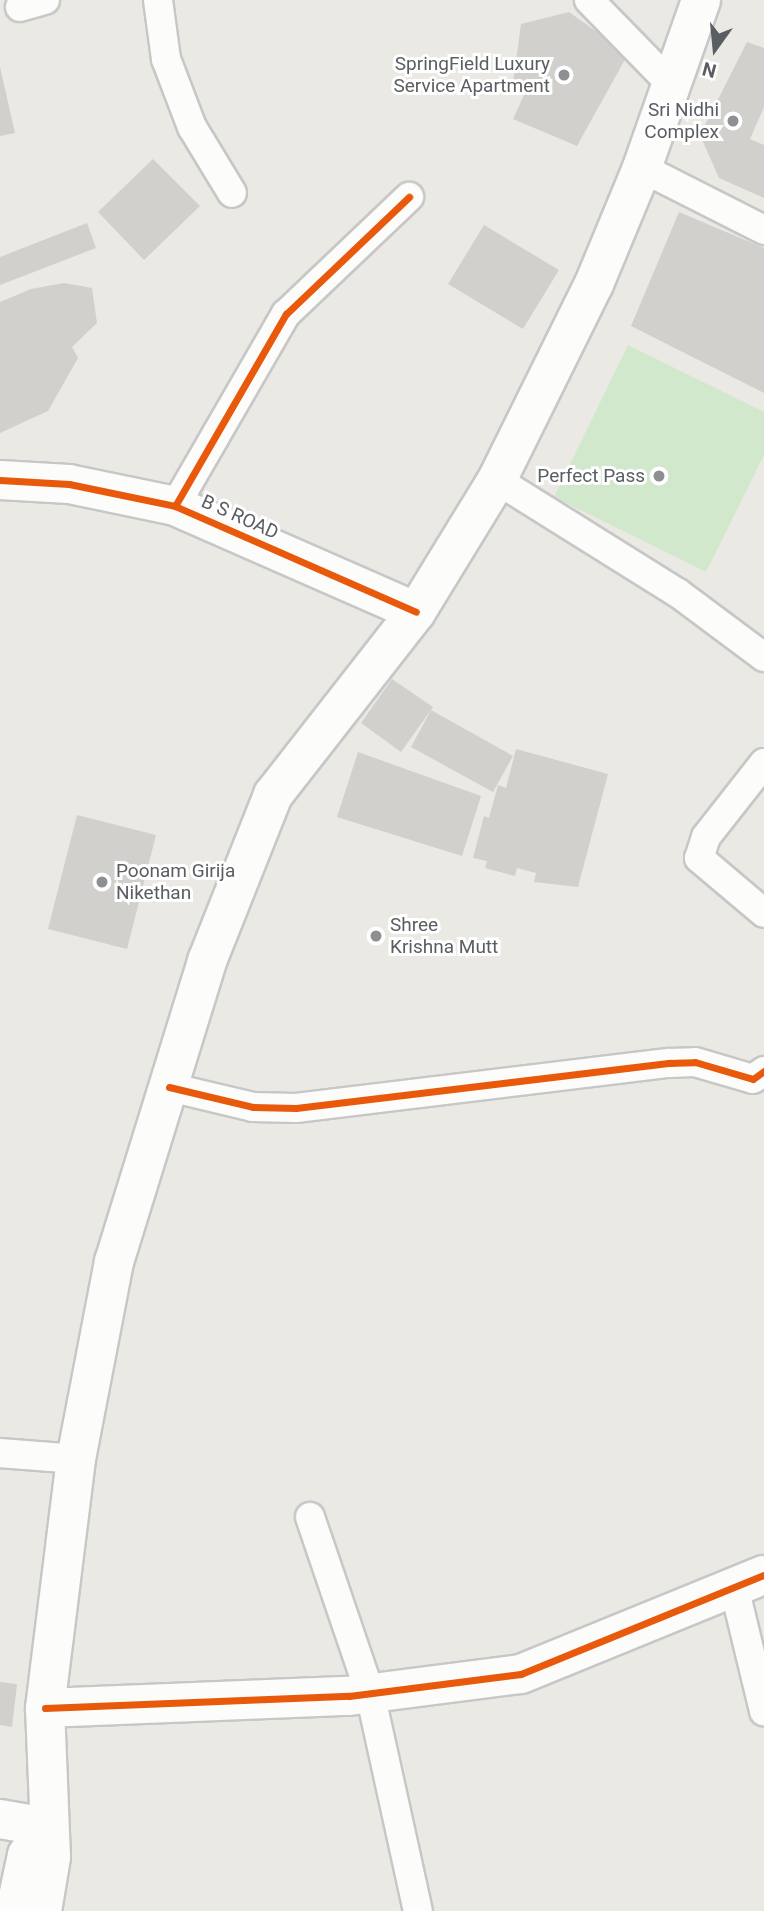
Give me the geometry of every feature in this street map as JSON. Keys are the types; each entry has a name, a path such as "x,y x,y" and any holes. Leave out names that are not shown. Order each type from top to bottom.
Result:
{"main road":[{"path":"42,1911 51,1857 46,1827 45,1708 76,1459 114,1262 207,961 273,795 416,612 497,480 594,284 642,168 701,0"},
{"name":"B S ROAD","path":"0,480 69,484 175,506 416,612"},
{"path":"45,1708 370,1693 522,1674 749,1581"},
{"path":"0,1819 46,1827"},
{"path":"15,1911 27,1855 46,1827"}],"street":[{"path":"158,0 170,70 192,127 232,193"},
{"path":"589,0 670,83"},
{"path":"642,168 764,230"},
{"path":"175,506 286,314 409,197"},
{"path":"497,480 678,593 764,657"},
{"path":"764,763 706,836 699,858 764,913"},
{"path":"169,1087 253,1107 296,1108 670,1063 695,1062 753,1079 764,1071"},
{"path":"0,1453 76,1459"},
{"path":"310,1517 370,1693 418,1911"},
{"path":"749,1581 764,1711"}],"green space":[{"name":"Perfect Pass","path":"628,345 764,412 764,455 706,572 554,497"}],"building":[{"name":"SpringField Luxury Service Apartment","path":"569,12 628,54 577,146 513,119 524,95 512,90 521,24"},
{"name":"Sri Nidhi Complex","path":"747,42 764,48 764,107 750,139 764,145 764,198 719,178 700,135"},
{"path":"0,67 15,133 0,136"},
{"path":"153,159 200,206 144,260 98,212"},
{"path":"679,212 764,248 764,393 631,326"},
{"path":"87,223 96,248 0,285 0,257"},
{"path":"484,225 559,270 523,329 448,284"},
{"path":"64,283 92,288 97,323 72,347 78,358 48,411 0,433 0,302 31,289"},
{"path":"392,679 433,707 401,752 361,723"},
{"path":"431,710 513,756 493,792 411,747"},
{"path":"516,749 608,774 578,887 534,882 536,873 517,868 515,876 485,868 487,861 473,858 484,816 489,818 498,785 506,788"},
{"path":"358,752 481,796 462,856 337,817"},
{"name":"Poonam Girija Nikethan","path":"77,815 156,835 127,949 48,929"},
{"path":"0,1682 17,1684 12,1727 0,1725"}],"cycle path":[{"path":"175,506 286,314 409,197"},
{"path":"0,480 69,484 175,506 416,612"},
{"path":"169,1087 253,1107 296,1108 670,1063 695,1062 753,1079 764,1071"},
{"path":"45,1708 349,1696 521,1674 764,1575"}],"place":[{"name":"SpringField Luxury Service Apartment","path":"564,75"},
{"name":"Sri Nidhi Complex","path":"733,121"},
{"name":"Perfect Pass","path":"659,476"},
{"name":"Poonam Girija Nikethan","path":"102,882"},
{"name":"Shree Krishna Mutt","path":"376,936"}]}
